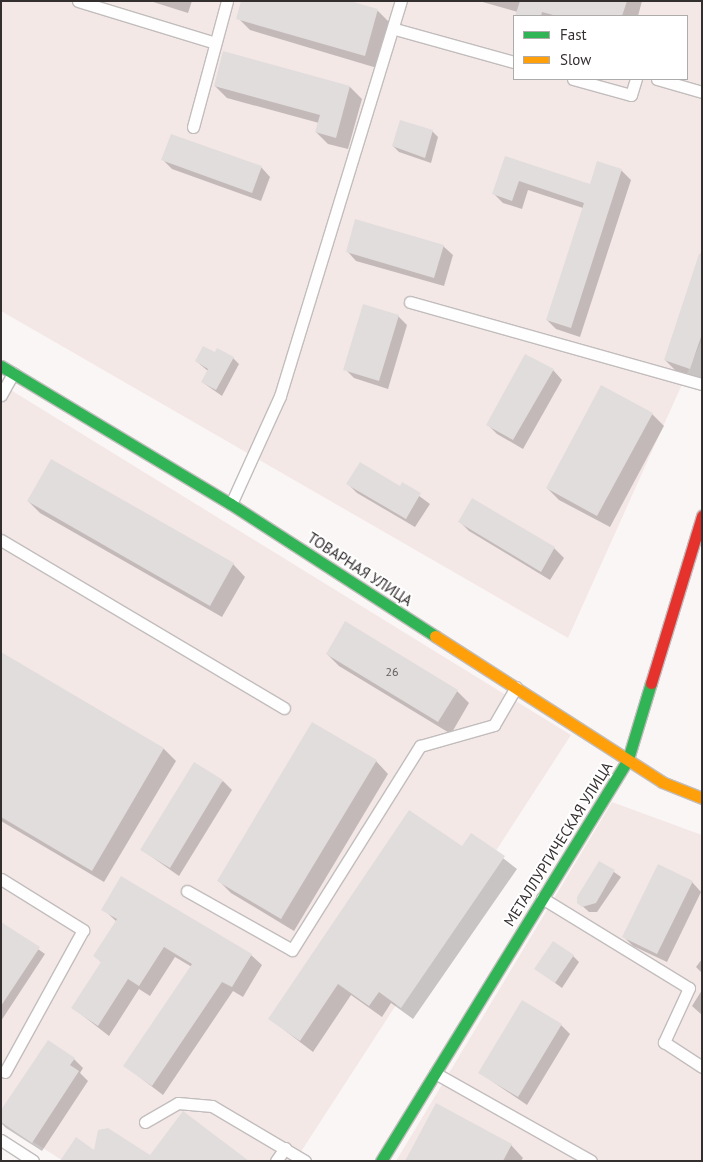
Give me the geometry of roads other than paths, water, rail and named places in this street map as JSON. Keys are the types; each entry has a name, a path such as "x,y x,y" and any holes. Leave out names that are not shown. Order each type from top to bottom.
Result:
{"street":[{"name":"ТОВАРНАЯ УЛИЦА","path":"1,366 232,504 662,782 702,798"},
{"name":"МЕТАЛЛУРГИЧЕСКАЯ УЛИЦА","path":"381,1161 628,759 702,516"}],"lane":[{"path":"78,1 215,43"},
{"path":"193,127 226,1"},
{"path":"232,504 280,396 395,29 401,1"},
{"path":"395,29 513,62"},
{"path":"576,80 631,95 636,80"},
{"path":"660,80 702,92"},
{"path":"410,302 702,384"},
{"path":"1,395 13,373"},
{"path":"1,540 284,708"},
{"path":"187,890 292,950 420,746 494,725 516,687"},
{"path":"1,879 83,930 5,1072"},
{"path":"542,898 689,988 664,1042 702,1067"},
{"path":"435,1073 591,1161"},
{"path":"145,1122 178,1102 212,1106 305,1161"},
{"path":"1,1140 33,1161"},
{"path":"276,1161 285,1148"}]}
